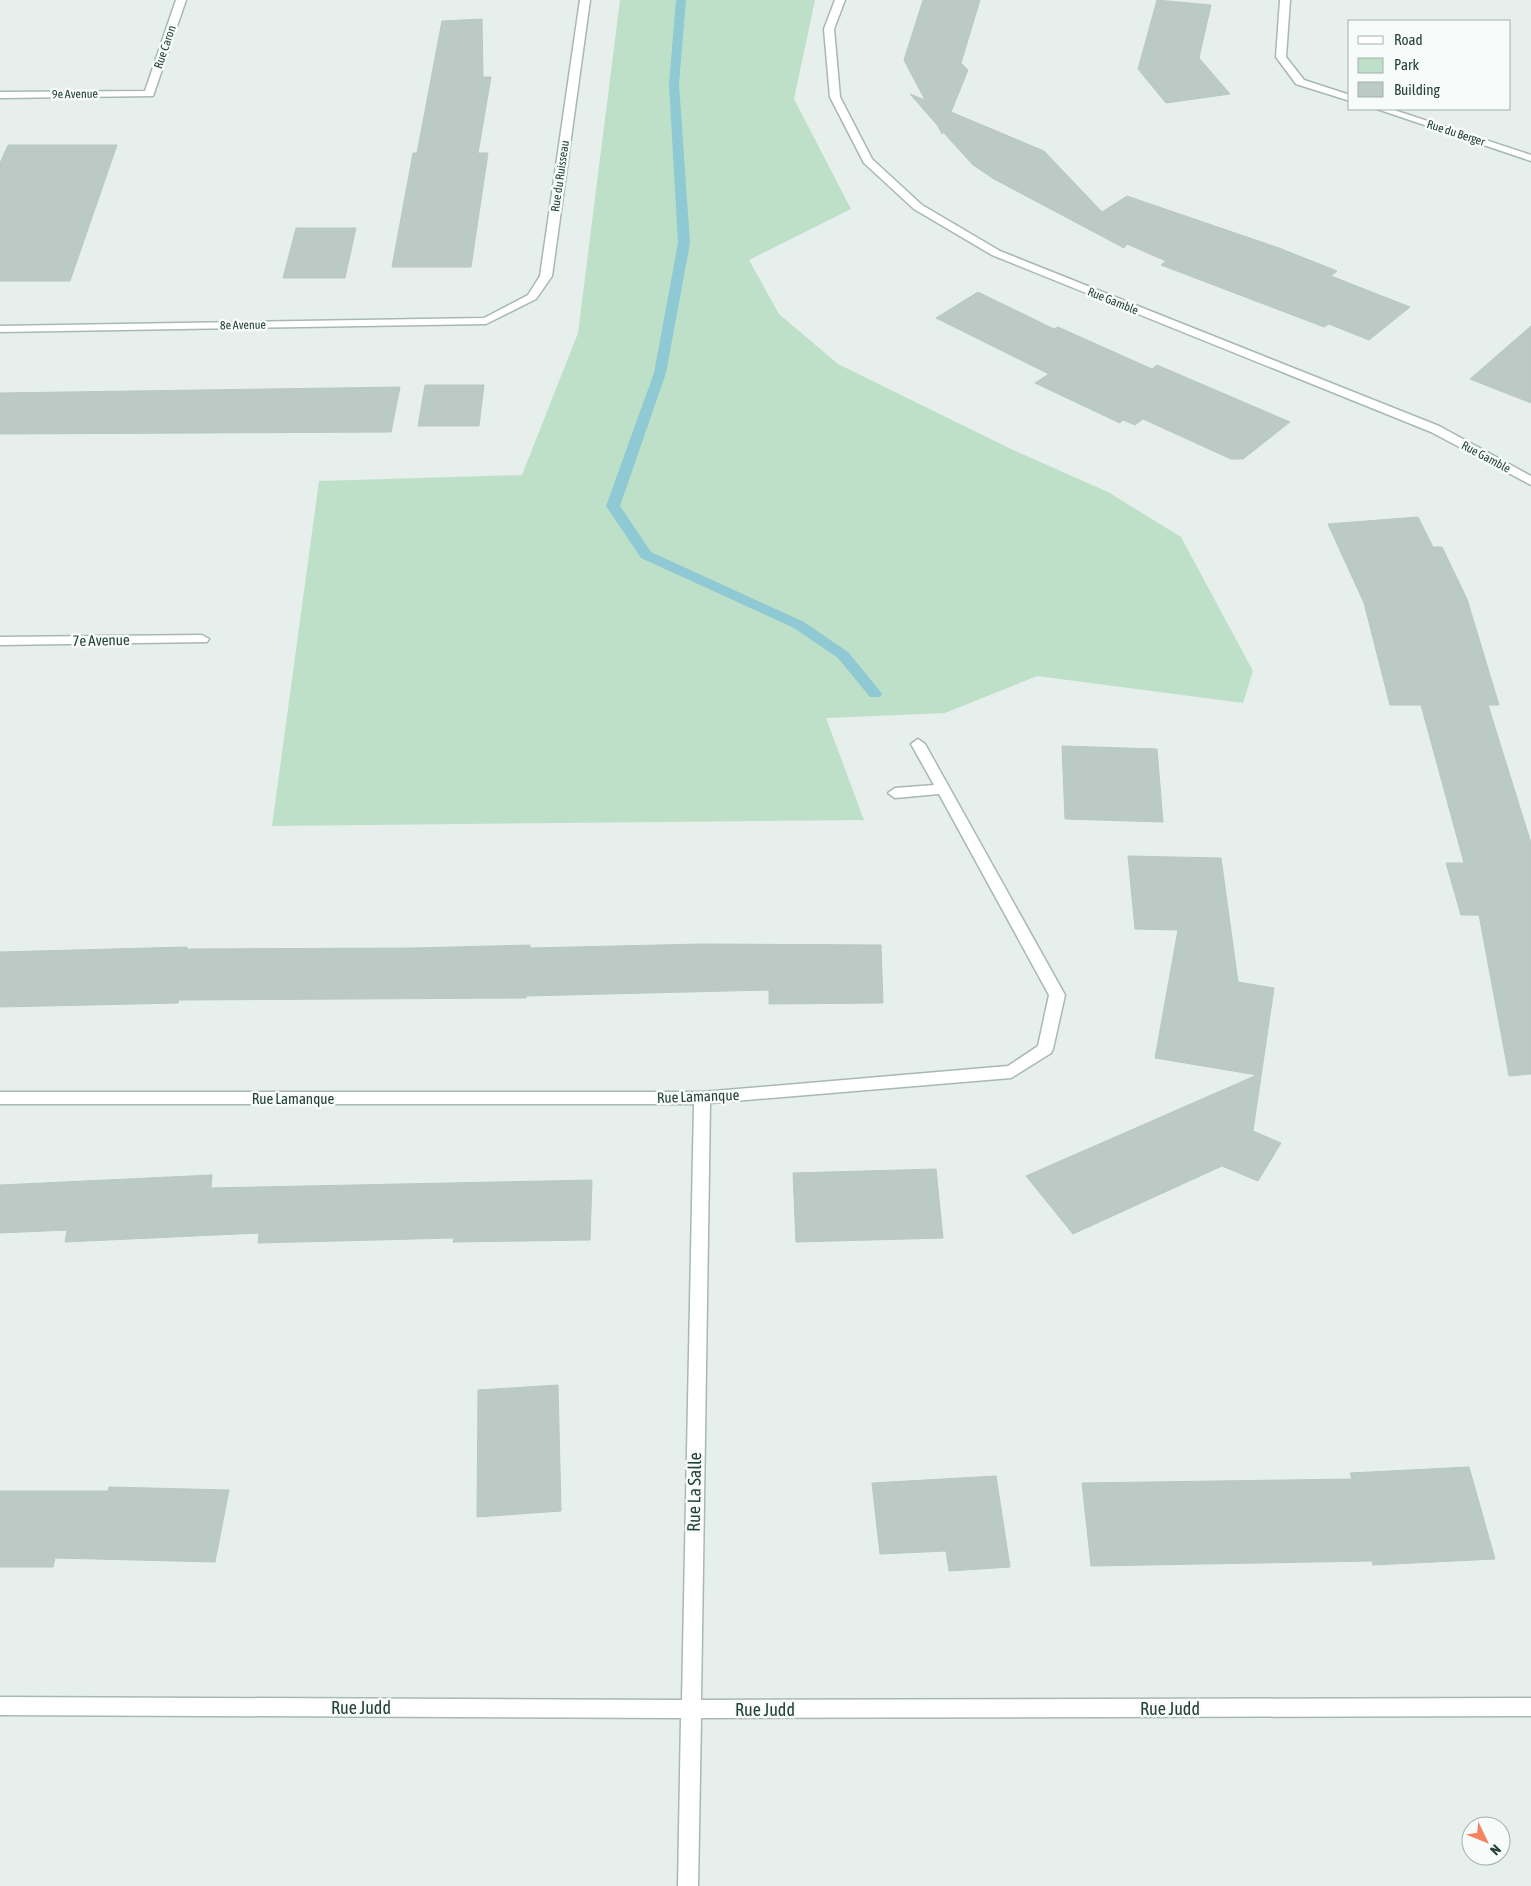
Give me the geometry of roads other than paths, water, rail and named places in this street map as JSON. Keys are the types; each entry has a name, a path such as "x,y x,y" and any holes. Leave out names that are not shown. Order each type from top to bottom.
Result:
{"street":[{"name":"Rue Caron","path":"150,94 181,0"},
{"name":"Rue du Ruisseau","path":"486,321 532,297 546,276 585,0"},
{"name":"Rue Gamble","path":"840,0 829,29 835,97 868,161 918,207 996,254 1435,429 1531,481"},
{"path":"1284,0 1281,57 1300,82 1348,97"},
{"name":"9e Avenue","path":"0,95 150,94"},
{"name":"Rue du Berger","path":"1385,110 1531,158"},
{"name":"8e Avenue","path":"0,329 486,321"},
{"name":"7e Avenue","path":"0,641 202,639"},
{"name":"Rue Lamanque","path":"0,1098 702,1098 1011,1072 1045,1049 1057,995 918,744"},
{"path":"895,793 943,789"},
{"name":"Rue La Salle","path":"688,1886 702,1098"},
{"name":"Rue Judd","path":"0,1706 690,1709 1531,1707"}],"waterway":[{"path":"681,0 674,84 684,243 660,373 613,506 646,555 799,625 843,655 875,694"}]}
